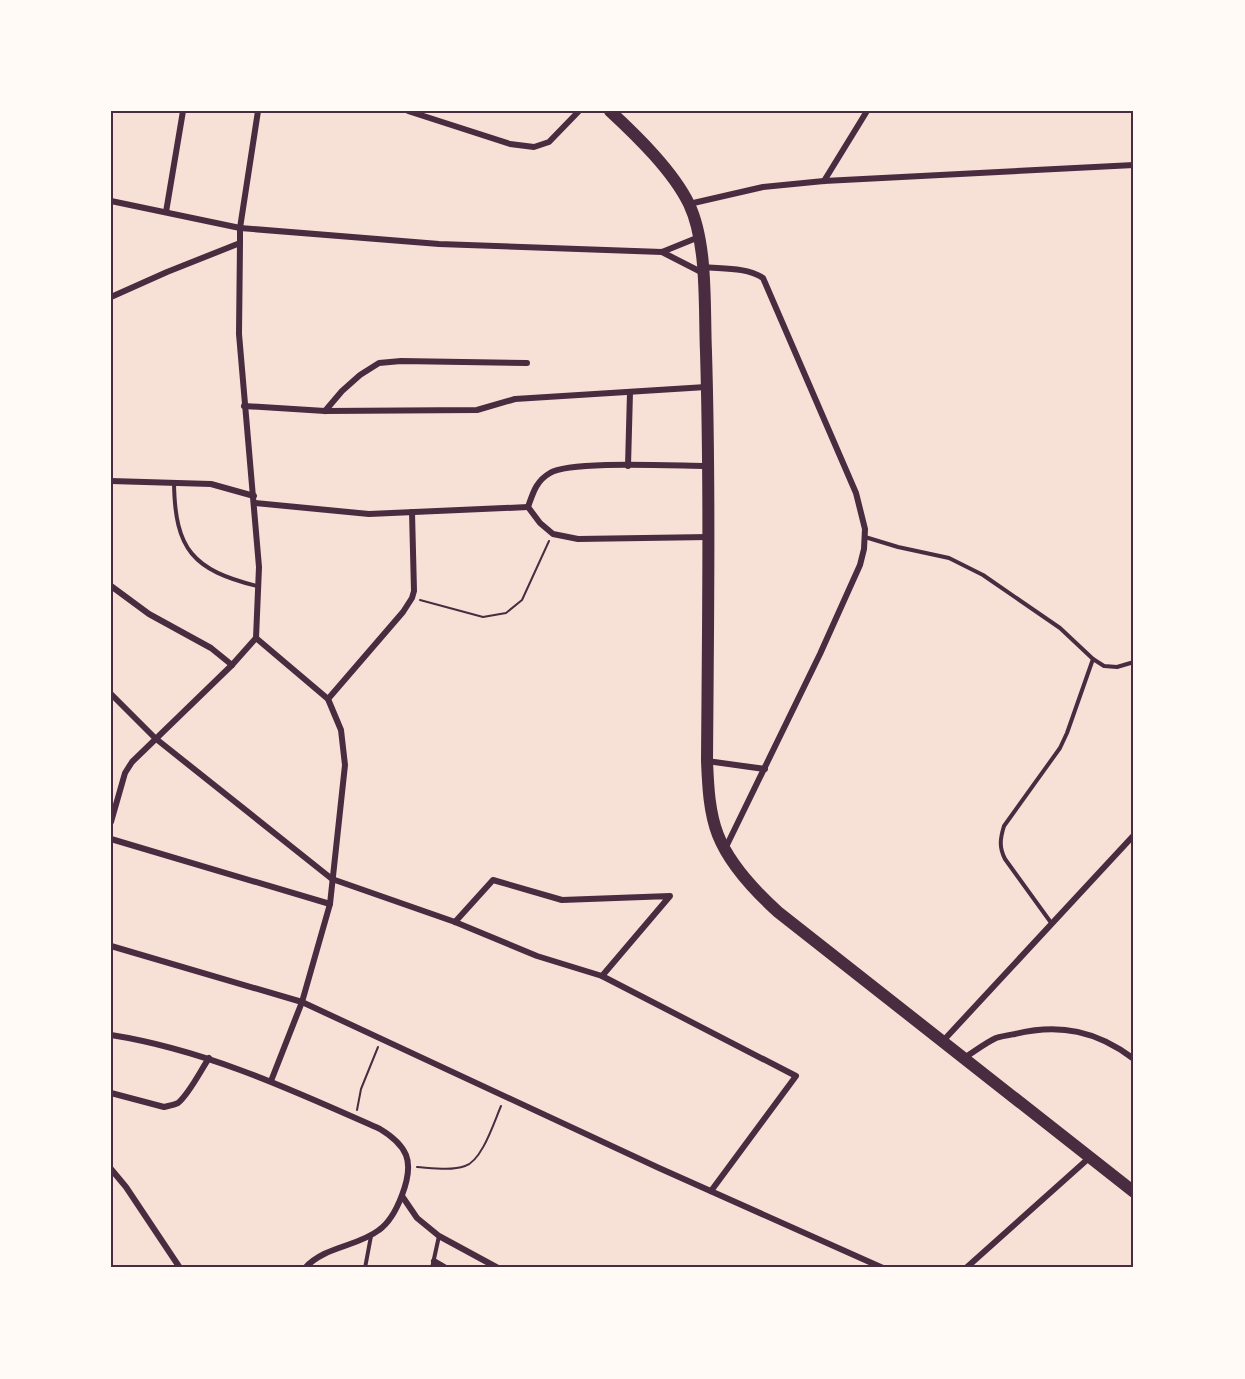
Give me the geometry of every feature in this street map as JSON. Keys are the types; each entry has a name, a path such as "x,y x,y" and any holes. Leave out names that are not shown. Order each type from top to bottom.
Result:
{"main road":[{"path":"610,111 676,183 689,204 699,237 703,270 707,387 709,537 707,761 709,797 714,824 725,849 757,893 778,912 866,984 943,1041 1134,1192"}],"street":[{"path":"165,212 183,111"},
{"path":"111,822 125,773 132,762 232,665 256,638 259,567 244,406 240,334 240,228 258,111"},
{"path":"408,111 510,144 534,147 549,142 579,111"},
{"path":"824,181 867,111"},
{"path":"689,204 763,187 824,181 1134,165"},
{"path":"111,201 240,228 439,244 662,252 703,270 745,271 763,278 856,494 865,537 860,565 820,654 725,849"},
{"path":"662,252 699,237"},
{"path":"111,297 240,243"},
{"path":"325,411 342,391 360,375 379,363 401,361 527,363"},
{"path":"244,406 325,411 477,410 515,399 707,387"},
{"path":"628,466 630,392"},
{"path":"528,507 536,485 552,471 577,467 708,466"},
{"path":"111,481 211,484 254,500 369,514 528,507"},
{"path":"528,507 540,523 553,534 578,539 709,537"},
{"path":"328,699 403,612 412,598 414,584 412,512"},
{"path":"111,586 149,614 211,648 232,665"},
{"path":"256,638 328,699 342,730 345,765 330,904 302,1002 271,1081"},
{"path":"111,694 155,738 332,879 455,922 537,956 602,976 796,1076 711,1191"},
{"path":"707,761 765,769"},
{"path":"943,1041 1134,835"},
{"path":"111,839 330,904"},
{"path":"455,922 493,880 562,900 670,897 602,976"},
{"path":"111,946 302,1002 883,1268"},
{"path":"964,1058 996,1038 1030,1030 1069,1030 1090,1034 1134,1059"},
{"path":"111,1035 209,1058 271,1081 380,1129 396,1141 406,1156 408,1167 402,1196 388,1221 381,1230 327,1252 305,1268"},
{"path":"111,1093 164,1107 172,1105 185,1094 209,1058"},
{"path":"966,1268 1089,1158"},
{"path":"111,1169 126,1187 180,1268"},
{"path":"402,1196 417,1218 439,1236 498,1268"},
{"path":"433,1264 446,1268"}],"lane":[{"path":"174,483 174,505 181,539 194,558 207,568 230,579 258,586"},
{"path":"865,537 949,558 983,575 1060,628 1093,659 1104,666 1117,667 1134,662"},
{"path":"1052,924 1005,859 1001,851 1000,839 1004,826 1060,748 1093,659"},
{"path":"365,1268 371,1235"},
{"path":"433,1264 439,1236"}],"path":[{"path":"412,598 483,617 506,613 522,600 553,534"},
{"path":"356,1119 361,1089 382,1038"},
{"path":"408,1167 457,1168 468,1166 478,1158 505,1096"}]}
